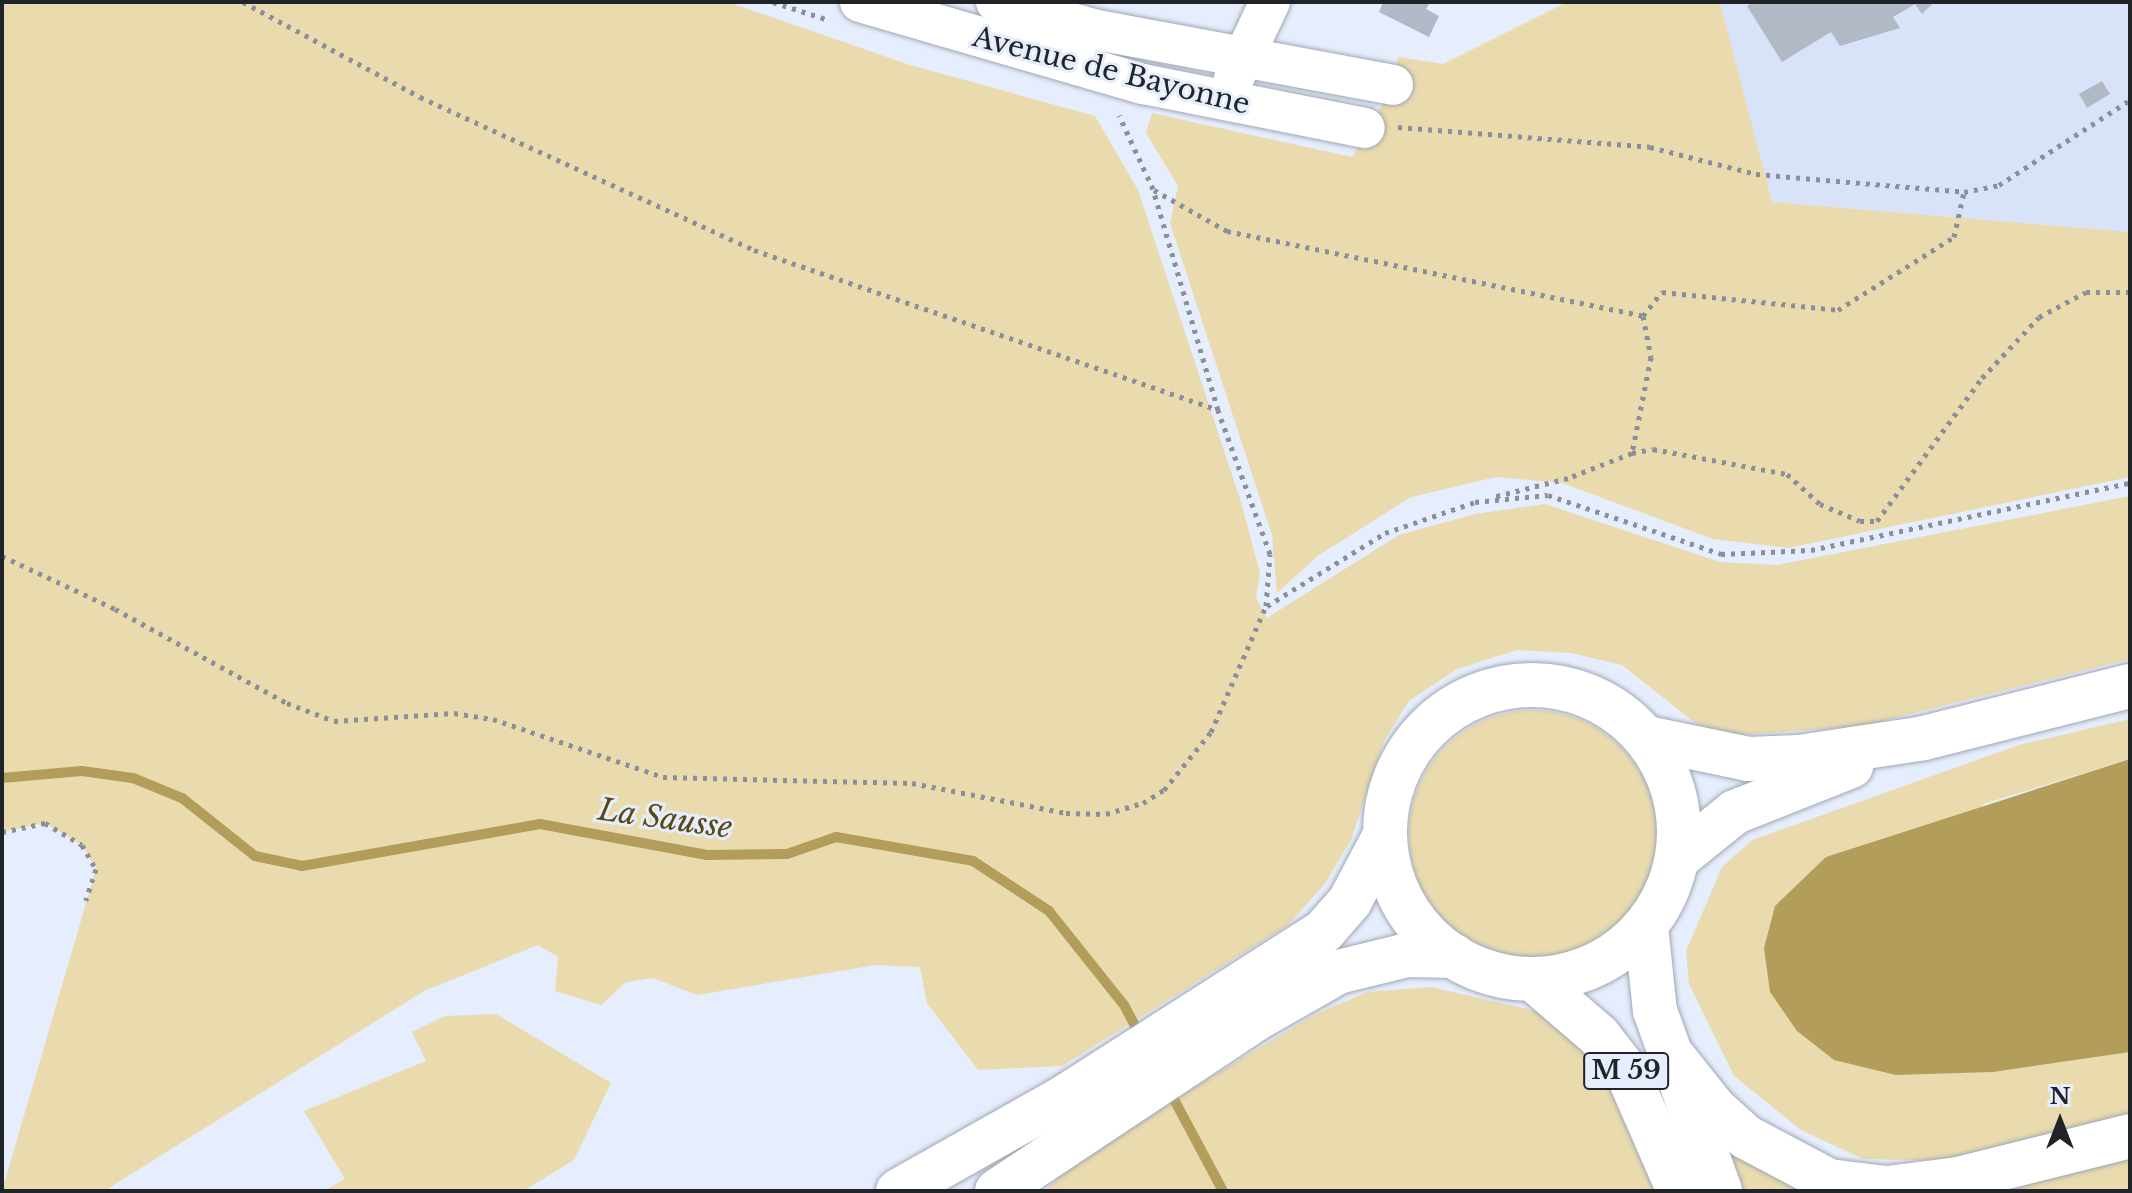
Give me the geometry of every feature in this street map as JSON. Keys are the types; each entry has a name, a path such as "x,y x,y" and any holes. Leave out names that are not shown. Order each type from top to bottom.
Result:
{"main road":[{"path":"1647,738 1675,795 1678,858 1666,894 1646,926 1596,965 1533,979 1492,973 1454,956 1404,904 1387,859 1385,835 1398,770 1415,742 1466,700 1530,684 1563,687 1595,698 1647,738 1748,759 1924,738"},
{"path":"1678,858 1735,812 1924,738 2130,686"},
{"path":"898,1191 1074,1115 1245,1005 1324,931 1350,901 1385,835"},
{"name":"M 59","path":"1646,926 1655,1011 1675,1059 1720,1191"},
{"path":"1245,1005 1375,960 1454,956"},
{"name":"M 59","path":"1533,979 1599,1036 1627,1072 1679,1191"},
{"path":"1675,1059 1714,1108 1746,1137 1829,1181 1887,1188 1958,1179 2130,1136"},
{"path":"997,1191 1074,1115"}],"street":[{"name":"Avenue de Bayonne","path":"860,2 1128,80 1365,128"},
{"name":"Avenue de Bayonne","path":"996,2 1097,30 1218,54 1247,54 1326,75 1393,85"},
{"path":"1223,100 1270,2"}],"path":[{"path":"243,2 420,97 754,250 1218,410"},
{"path":"1365,128 1414,126 1650,147 1756,174 1964,192 1999,185 2130,100"},
{"path":"2,556 115,609 287,703 334,721 454,713 493,719 663,777 912,783 1066,813 1106,814 1143,803 1174,780 1211,732 1266,606 1270,554 1218,410 1153,189 1113,105"},
{"path":"1153,189 1227,231 1643,316"},
{"path":"1632,453 1651,357 1643,316 1662,292 1838,310 1954,237 1964,192"},
{"path":"1266,606 1385,533 1475,502 1568,478 1632,453 1653,449 1787,474 1820,504 1860,521 1877,521 1982,378 2039,317 2086,292 2130,292"},
{"path":"1475,502 1548,495 1721,554 1811,550 2130,483"},
{"path":"2,832 45,823 82,845 96,869 86,900"}],"shaded area":[{"path":"2,2 728,2 910,65 1095,116 1138,190 1241,502 1260,573 1256,598 1267,618 1399,535 1475,514 1545,504 1720,562 1777,565 2130,496 2130,659 1862,726 1739,735 1698,725 1622,665 1571,653 1517,650 1457,669 1409,701 1384,741 1351,840 1324,885 1288,925 1062,1066 978,1070 927,1003 920,967 876,965 697,995 653,978 626,982 601,1005 555,991 558,957 538,945 424,991 104,1191 2,1191 96,869 82,845 45,823 2,832"},
{"path":"1567,2 1720,2 1772,202 2130,232 2130,477 1788,548 1713,539 1562,483 1496,477 1411,497 1319,555 1277,593 1272,535 1170,223 1178,186 1146,133 1152,113 1352,157 1393,85 1398,57 1443,64"},
{"path":"1720,2 2130,2 2130,232 1772,202"},
{"path":"1533,710 1557,712 1581,719 1621,746 1648,786 1655,810 1655,858 1648,882 1621,922 1581,949 1557,956 1533,958 1509,956 1485,949 1445,922 1418,882 1411,858 1409,834 1411,810 1418,786 1445,746 1485,719 1509,712"},
{"path":"2130,719 2130,759 1983,804 1896,1075 1993,1072 2130,1052 2130,1115 1946,1161 1863,1159 1801,1130 1734,1076 1689,984 1686,951 1722,867 1752,840 2019,745"},
{"path":"2130,759 2130,1052 1993,1072 1896,1075 1834,1060 1797,1031 1770,992 1764,948 1775,906 1826,857"},
{"path":"1431,987 1540,1012 1579,1038 1602,1069 1654,1191 1045,1191 1077,1158 1314,1015 1367,992"},
{"path":"496,1014 611,1083 574,1160 523,1191 324,1191 345,1179 304,1111 426,1061 412,1032 445,1016"},
{"path":"1731,1147 1808,1191 1736,1191 1721,1155"},
{"path":"2130,1155 2130,1191 1989,1191"}],"building":[{"path":"1383,2 1430,2 1426,9 1439,16 1429,37 1379,12"},
{"path":"1753,2 1934,2 1922,14 1915,4 1893,17 1900,28 1840,46 1831,32 1782,62 1747,6"},
{"path":"2102,81 2110,94 2087,108 2079,94"}],"waterway":[{"name":"La Sausse","path":"2,778 82,771 133,778 182,798 255,856 302,866 540,824 707,855 787,854 836,837 973,861 1049,911 1124,1005 1141,1037"},
{"name":"La Sausse","path":"1169,1090 1223,1191"}]}
